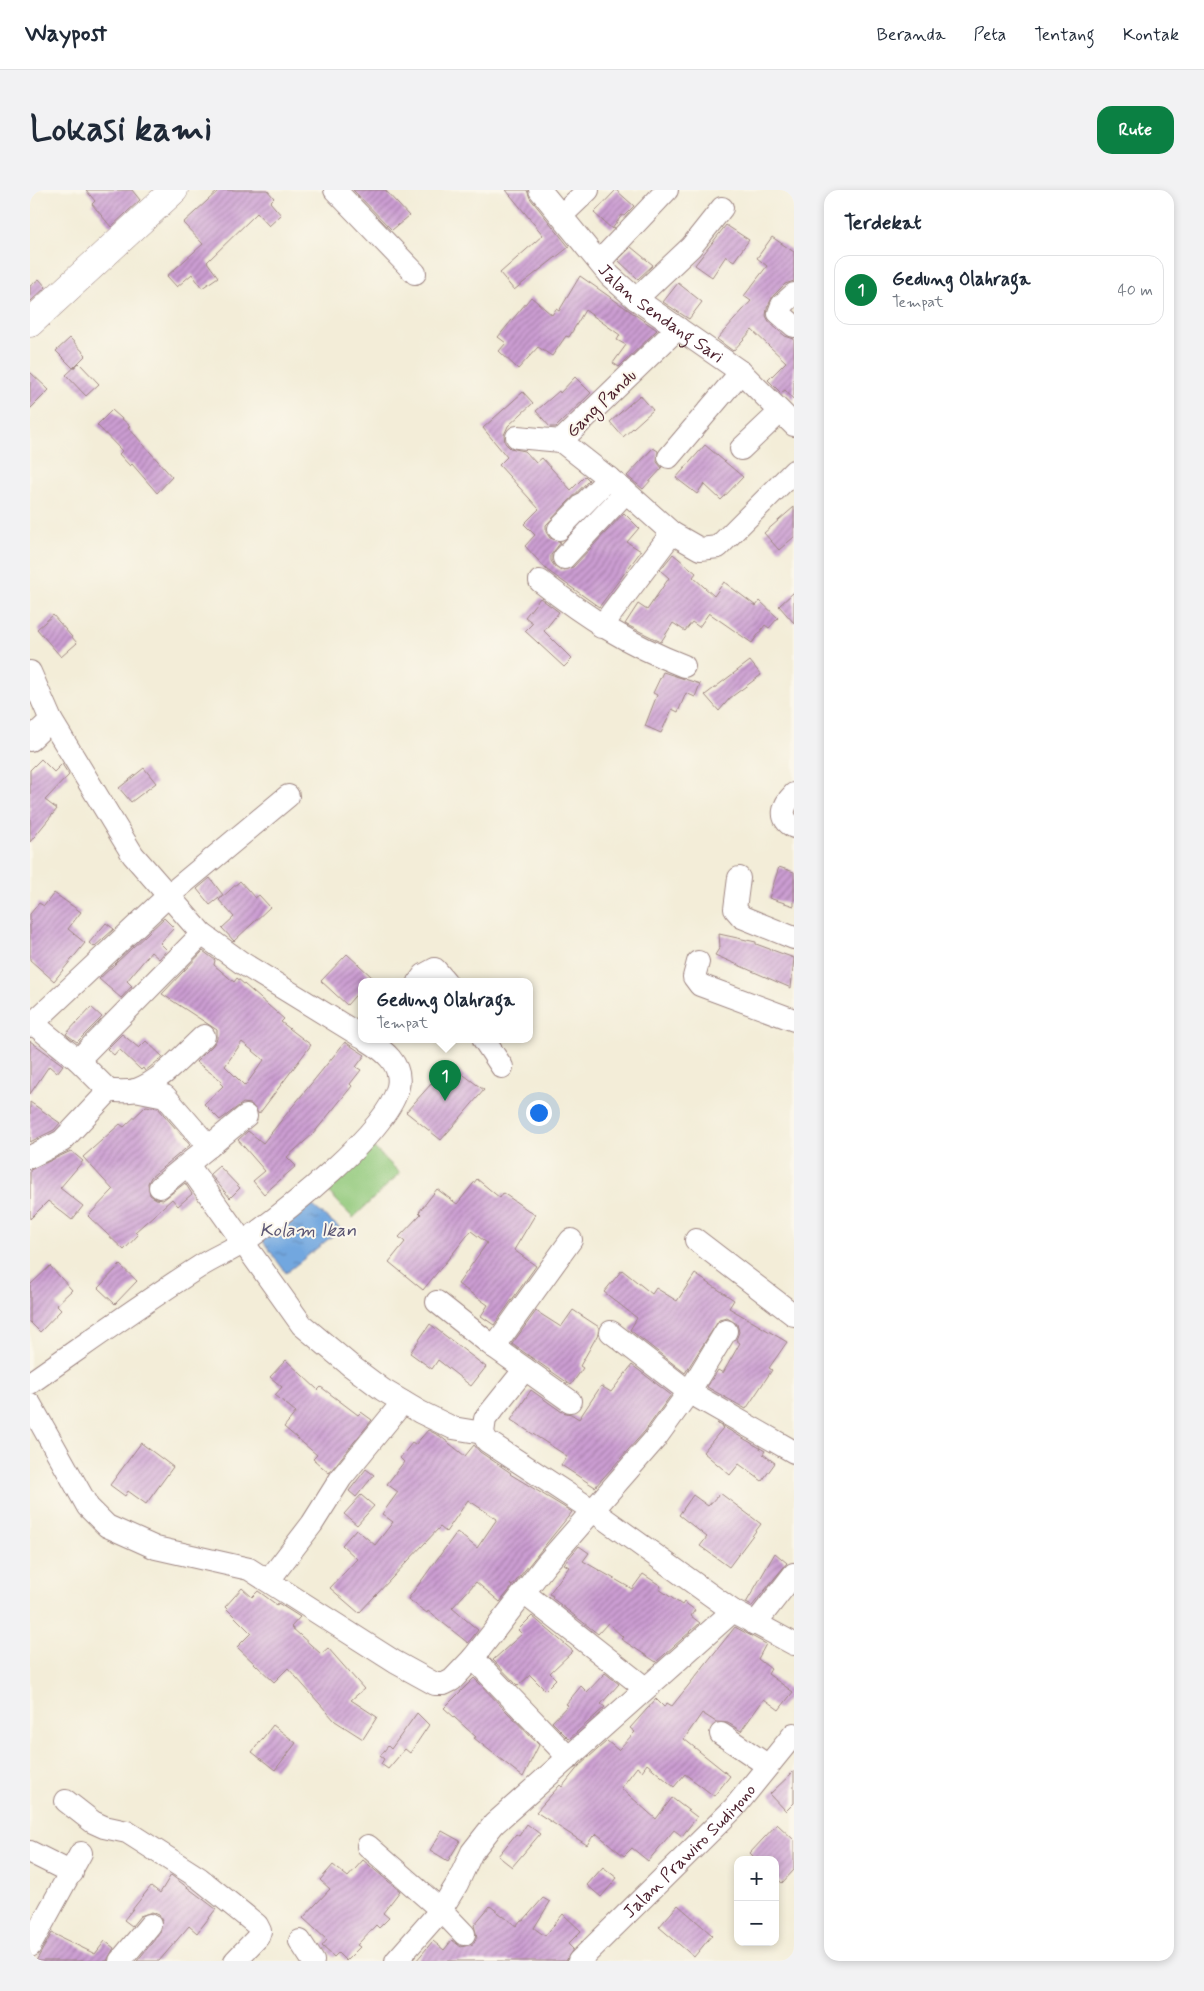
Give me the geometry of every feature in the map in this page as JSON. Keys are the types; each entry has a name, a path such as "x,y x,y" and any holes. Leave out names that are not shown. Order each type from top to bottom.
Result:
{"main road":[{"path":"30,323 174,190"}],"street":[{"path":"335,190 415,273"},
{"name":"Jalan Sendang Sari","path":"540,190 610,276 636,299 741,372 787,419"},
{"path":"562,215 588,190"},
{"path":"599,262 667,190"},
{"path":"636,299 691,247 722,208"},
{"path":"794,294 782,305 780,313 794,326"},
{"name":"Gang Pandu","path":"678,328 561,441 626,492 672,533 700,549 718,546 794,471"},
{"path":"669,457 741,372"},
{"path":"741,449 787,419"},
{"path":"517,437 561,441"},
{"path":"559,529 609,478"},
{"path":"564,558 626,492"},
{"path":"601,626 672,533"},
{"path":"540,581 601,626 645,650 684,666"},
{"path":"30,672 51,720 133,855 202,934 242,963 358,1034"},
{"path":"30,740 51,720"},
{"path":"794,794 788,800 783,815 784,820 794,827"},
{"path":"109,1091 78,1060 31,1023 168,896 288,796"},
{"path":"739,878 735,909 742,917 794,938"},
{"path":"78,1060 202,934"},
{"path":"698,962 694,977 700,985 794,1020"},
{"path":"421,978 435,969 443,978"},
{"path":"135,1090 167,1070 204,1036"},
{"path":"30,1383 200,1266 244,1242 317,1186 375,1126 387,1111 398,1086 398,1073 393,1062 379,1043"},
{"path":"486,1043 502,1066"},
{"path":"30,1157 62,1141 109,1091 135,1090 165,1096 209,1147"},
{"path":"160,1187 246,1116"},
{"path":"188,1165 302,1325 351,1366 403,1402 453,1428 482,1433 496,1448 592,1510 733,1611 794,1644"},
{"path":"494,1347 572,1240"},
{"path":"696,1240 794,1315"},
{"path":"437,1302 494,1347 570,1401"},
{"path":"30,1404 88,1507 107,1526 156,1548 249,1569 395,1662 435,1684 444,1684 452,1680 472,1658 592,1510 655,1439 689,1392 726,1331"},
{"path":"611,1332 689,1392 794,1452"},
{"path":"482,1433 485,1419 524,1369"},
{"path":"269,1580 312,1524 341,1478 403,1402"},
{"path":"755,1624 794,1574"},
{"path":"524,1593 645,1688"},
{"path":"396,1961 441,1910 457,1884 472,1852 494,1824 733,1611"},
{"path":"472,1658 569,1758"},
{"path":"722,1734 767,1765"},
{"name":"Jalan Prawiro Sudiyono","path":"580,1960 734,1808 794,1734"},
{"path":"66,1801 93,1822 104,1828 127,1832 199,1878 257,1925 260,1931 258,1936 235,1961"},
{"path":"368,1846 441,1910 464,1934"},
{"path":"30,1852 72,1873"},
{"path":"30,1946 72,1873 81,1852"},
{"path":"120,1961 150,1925"},
{"path":"300,1941 313,1961"}],"green space":[{"path":"370,1144 400,1173 353,1218 323,1186"}],"water":[{"name":"Kolam Ikan","path":"308,1202 341,1229 286,1273 262,1240"}],"building":[{"path":"86,190 132,190 140,200 111,227 92,204 95,201"},
{"path":"219,190 267,190 274,198 270,202 281,215 269,226 257,213 207,262 218,277 202,288 192,274 177,287 167,276 203,244 183,223"},
{"path":"353,190 385,190 409,216 392,230"},
{"path":"506,190 527,190 530,198 569,247 514,290 500,273 543,235"},
{"path":"616,190 634,206 624,216 622,215 612,229 594,213"},
{"path":"726,225 749,240 734,261 726,256 712,277 695,265"},
{"path":"772,237 794,252 794,281 785,284 773,296 767,308 766,316 770,323 785,336 794,339 794,400 785,390 781,393 768,380 786,362 752,330 733,351 717,339 751,301 744,296 767,266 757,258"},
{"path":"631,247 653,265 638,279 618,260"},
{"path":"580,276 657,330 619,367 613,363 626,345 617,340 620,335 585,310 569,337 566,336 552,356 538,347 518,369 499,351 506,343 498,337 531,297 552,315 556,309 559,311"},
{"path":"39,279 46,287 30,302 30,286"},
{"path":"678,283 702,302 689,319 663,302"},
{"path":"70,338 86,355 73,368 56,351"},
{"path":"79,363 99,384 86,396 66,375"},
{"path":"30,372 49,390 30,409"},
{"path":"575,377 591,393 556,427 550,427 536,411 559,391 560,393"},
{"path":"523,392 533,403 508,426 504,435 505,443 510,448 525,451 536,463 542,458 571,490 585,476 589,480 546,525 546,532 550,538 561,542 551,555 551,561 555,567 561,571 573,567 624,513 639,528 627,542 641,551 599,607 547,570 525,546 535,535 524,524 539,509 499,465 507,457 483,428"},
{"path":"640,395 653,410 623,437 610,422"},
{"path":"112,410 130,426 128,427 172,477 157,493 132,464 130,466 119,454 122,451 97,425"},
{"path":"705,445 743,477 721,500 704,484 697,494 676,478"},
{"path":"653,448 658,451 657,462 662,468 643,489 627,476"},
{"path":"794,507 794,537 779,550 764,533"},
{"path":"673,554 696,573 693,577 714,596 724,582 756,606 760,601 778,618 769,628 765,625 752,643 709,613 699,627 692,622 685,631 673,623 661,642 625,624 638,604 647,610 669,578 660,570"},
{"path":"794,592 794,623 779,606"},
{"path":"540,598 559,612 544,631 572,659 564,667 525,631 533,623 525,617"},
{"path":"53,615 77,643 61,657 37,629"},
{"path":"750,661 761,675 730,698 719,711 705,695"},
{"path":"663,672 700,684 695,697 686,693 678,712 672,709 661,733 645,726 657,695 653,693"},
{"path":"41,759 54,772 62,764 69,775 45,800 57,809 30,842 30,770"},
{"path":"144,768 156,783 131,802 119,788"},
{"path":"779,867 794,872 794,906 769,898"},
{"path":"210,878 223,895 210,905 197,889"},
{"path":"240,881 255,898 259,895 270,907 234,941 222,928 234,917 219,900"},
{"path":"54,893 81,912 68,929 85,943 54,981 30,960 30,914 39,903 44,906"},
{"path":"164,918 174,928 160,943 167,950 159,959 151,952 127,981 132,986 121,998 99,979"},
{"path":"106,923 114,929 94,947 89,943"},
{"path":"719,934 756,942 756,944 794,958 791,988 715,955 720,947"},
{"path":"203,951 215,960 214,965 234,982 237,978 284,1019 281,1022 311,1045 259,1114 251,1104 243,1103 220,1120 204,1104 223,1086 220,1083 222,1081 196,1062 217,1039 217,1030 162,994","holes":["242,1042 264,1060 245,1086 225,1066"]},
{"path":"347,954 372,977 358,978 358,992 347,1005 321,981"},
{"path":"91,1007 102,1017 77,1042 66,1034"},
{"path":"122,1034 139,1048 146,1041 163,1057 145,1071 143,1068 141,1070 119,1049 114,1055 107,1049"},
{"path":"30,1041 63,1065 57,1073 49,1066 30,1094"},
{"path":"345,1042 365,1055 356,1067 361,1070 350,1084 352,1086 313,1134 287,1157 296,1166 264,1194 253,1181 265,1171 238,1140 248,1131 263,1143"},
{"path":"449,1064 484,1090 441,1140 406,1112"},
{"path":"30,1102 60,1123 54,1130 30,1142"},
{"path":"146,1106 158,1108 190,1145 151,1177 148,1183 150,1195 156,1199 163,1200 185,1183 192,1194 178,1206 172,1199 135,1232 138,1235 124,1250 88,1216 113,1190 83,1157 120,1124 124,1127"},
{"path":"71,1151 83,1161 60,1188 83,1206 72,1220 48,1201 30,1219 30,1170"},
{"path":"219,1166 240,1188 230,1198 210,1174"},
{"path":"477,1179 500,1198 503,1193 535,1215 514,1250 536,1266 494,1325 481,1316 488,1305 458,1284 487,1243 471,1231 423,1290 389,1262 405,1242 399,1237 421,1214 419,1212 437,1189 457,1204"},
{"path":"120,1265 137,1281 115,1304 98,1288"},
{"path":"50,1266 72,1290 56,1305 61,1310 40,1332 30,1322 30,1285"},
{"path":"622,1270 652,1294 656,1288 677,1301 695,1274 734,1300 729,1308 787,1342 769,1368 772,1370 746,1409 707,1387 718,1370 723,1373 740,1343 736,1340 739,1332 737,1324 727,1318 719,1320 685,1373 630,1330 637,1318 604,1292"},
{"path":"573,1310 599,1327 598,1334 580,1366 583,1368 571,1385 512,1344 536,1311 561,1327"},
{"path":"430,1324 486,1367 471,1386 438,1360 432,1369 410,1353"},
{"path":"286,1360 318,1390 321,1387 358,1415 361,1412 372,1420 329,1473 313,1459 317,1455 284,1427 296,1412 275,1395 282,1387 270,1377"},
{"path":"632,1365 671,1395 645,1431 595,1487 561,1465 567,1456 511,1420 531,1390 562,1412 571,1414 579,1419 601,1386 611,1392"},
{"path":"717,1423 765,1451 763,1454 775,1463 762,1481 739,1464 730,1475 703,1452 723,1428"},
{"path":"428,1430 440,1436 465,1456 474,1445 480,1452 510,1474 572,1512 512,1586 510,1584 512,1587 500,1602 476,1582 452,1608 478,1630 468,1643 428,1611 427,1613 408,1599 457,1532 477,1548 497,1519 468,1500 446,1532 440,1527 359,1613 330,1588 357,1559 342,1545 356,1529 375,1545 393,1522 382,1514 398,1492 387,1484 404,1462 400,1458 412,1443 415,1445"},
{"path":"141,1443 173,1467 146,1504 128,1491 125,1496 110,1485"},
{"path":"366,1469 374,1475 356,1497 349,1491"},
{"path":"720,1493 761,1524 729,1567 700,1546 707,1537 679,1515 693,1495 708,1506"},
{"path":"361,1495 374,1506 357,1525 344,1514"},
{"path":"579,1546 589,1553 583,1561 632,1589 643,1574 661,1586 659,1589 682,1605 684,1602 695,1610 691,1616 700,1623 656,1662 621,1639 623,1637 608,1623 598,1634 549,1594 569,1567 564,1564"},
{"path":"775,1553 787,1563 752,1606 746,1603"},
{"path":"242,1588 252,1597 258,1591 277,1605 278,1603 300,1617 291,1627 321,1654 328,1648 364,1689 351,1700 377,1717 363,1739 335,1721 288,1668 274,1682 237,1647 251,1633 225,1607"},
{"path":"532,1616 573,1651 550,1673 556,1679 545,1690 530,1675 518,1686 493,1660 522,1634 518,1630"},
{"path":"735,1627 766,1644 758,1659 771,1669 768,1674 793,1692 779,1710 764,1699 741,1731 728,1723 716,1722 702,1713 684,1739 730,1776 714,1796 685,1774 674,1787 647,1764 642,1771 637,1767 621,1788 656,1819 672,1798 697,1817 682,1836 674,1830 648,1861 632,1848 624,1856 597,1834 593,1836 587,1845 536,1812 560,1785 562,1787 579,1766 607,1741 618,1750 635,1732 630,1728 656,1699 664,1707 667,1703 672,1706"},
{"path":"605,1673 619,1684 601,1704 605,1707 569,1739 552,1722 568,1705 566,1704 581,1686 587,1692"},
{"path":"474,1678 539,1745 523,1777 474,1738 476,1737 444,1708"},
{"path":"417,1713 429,1725 410,1753 405,1749 388,1769 381,1764 384,1759 380,1756 388,1746 391,1749"},
{"path":"273,1725 296,1743 275,1770 252,1752"},
{"path":"794,1771 794,1803 786,1811 770,1794"},
{"path":"527,1824 540,1834 512,1867 498,1856 516,1834 519,1836"},
{"path":"777,1824 794,1840 794,1870 782,1883 779,1880 779,1856 753,1856 750,1853"},
{"path":"442,1831 460,1841 448,1861 430,1850"},
{"path":"363,1860 400,1891 383,1913 389,1918 379,1928 376,1925 357,1945 360,1947 346,1961 338,1953 334,1957 322,1946 327,1940 303,1918 330,1889 320,1880 333,1865 348,1877"},
{"path":"603,1867 617,1878 601,1897 587,1885"},
{"path":"171,1875 216,1909 197,1933 189,1926 159,1961 137,1961 160,1933 162,1921 159,1915 152,1912 140,1916 132,1926 124,1920 151,1886 160,1893"},
{"path":"543,1898 550,1902 534,1928 545,1936 563,1914 581,1931 568,1944 573,1949 566,1961 416,1961 433,1941 444,1950 452,1940 461,1947 473,1944 477,1937 474,1925 490,1906 516,1926 521,1920 523,1921"},
{"path":"678,1905 712,1935 694,1957 659,1927"},
{"path":"52,1933 95,1954 105,1941 114,1948 107,1961 36,1961"}],"place":[{"name":"Gedung Olahraga","path":"445,1101"}]}
